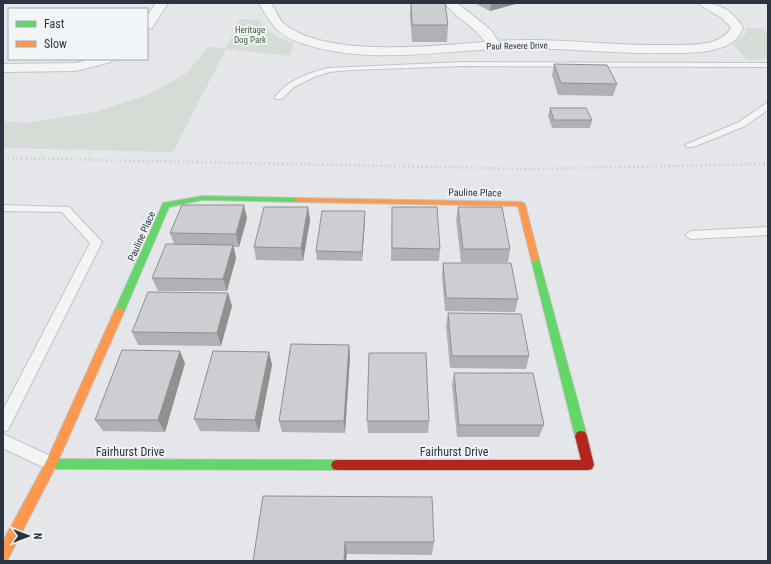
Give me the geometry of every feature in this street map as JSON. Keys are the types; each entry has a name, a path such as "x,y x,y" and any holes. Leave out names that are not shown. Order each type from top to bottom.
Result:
{"street":[{"path":"148,24 162,3"},
{"name":"Paul Revere Drive","path":"265,3 268,13 274,22 289,34 335,47 392,51 441,50 494,45 527,44 622,49 663,49 716,45 728,40 735,33 737,27 730,17 703,3"},
{"path":"451,3 486,33 494,45"},
{"path":"3,68 76,67 102,60"},
{"name":"Pauline Place","path":"3,554 51,464 166,205 202,198 521,204"},
{"name":"Fairhurst Drive","path":"51,464 588,465 521,204"}],"lane":[{"path":"279,97 291,85 311,75 328,70 351,68 463,64 768,65"},
{"path":"690,145 739,125 761,113 768,105"},
{"path":"3,208 65,208 96,242 3,425"},
{"path":"691,235 768,230"},
{"path":"3,441 51,464"}],"green space":[{"name":"Heritage Dog Park","path":"240,19 259,20 270,32 294,43 290,56 226,49 173,152 3,148 3,121 27,123 95,112 147,95 187,73 208,47 226,48"},
{"path":"746,28 764,28 768,32 768,59 747,60 733,44 745,35"}],"building":[{"path":"411,3 445,3 448,25 412,25"},
{"path":"554,64 607,65 617,84 561,83"},
{"path":"550,108 586,108 592,120 554,120"},
{"path":"182,205 244,205 236,234 170,233"},
{"path":"264,207 308,207 301,248 254,247"},
{"path":"392,207 437,207 440,249 392,248"},
{"path":"458,207 502,207 510,249 463,249"},
{"path":"322,211 365,211 362,252 316,251"},
{"path":"166,244 233,245 223,279 152,278"},
{"path":"443,263 511,263 518,299 446,298"},
{"path":"148,292 228,293 217,333 132,332"},
{"path":"448,313 521,314 529,356 452,356"},
{"path":"291,344 349,345 344,421 279,421"},
{"path":"122,350 180,351 158,420 95,420"},
{"path":"213,351 269,352 255,420 194,419"},
{"path":"369,353 426,353 429,421 367,421"},
{"path":"454,373 533,373 544,425 459,425"},
{"path":"263,496 432,497 434,542 345,542 344,561 253,561"}],"railway":[{"path":"3,158 528,169 768,164"}],"traffic: fast":[{"path":"119,312 166,205 202,198 299,200"},
{"path":"535,259 581,436"},
{"path":"51,464 337,465"}],"traffic: slow":[{"path":"299,200 521,204 535,259"},
{"path":"3,554 51,464 119,312"}],"traffic: jam":[{"path":"337,465 588,465 581,436"}]}
